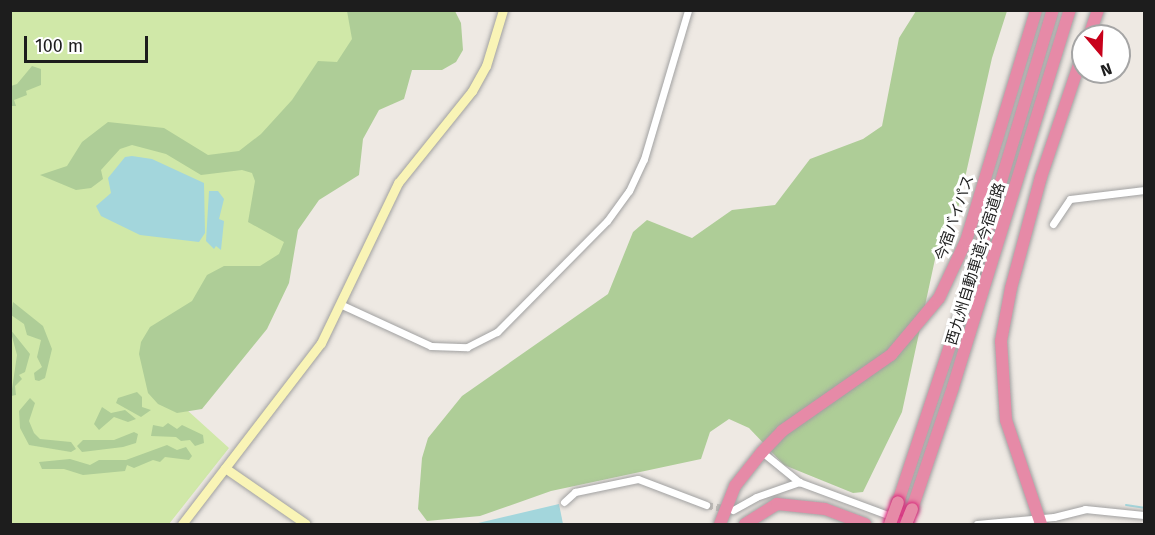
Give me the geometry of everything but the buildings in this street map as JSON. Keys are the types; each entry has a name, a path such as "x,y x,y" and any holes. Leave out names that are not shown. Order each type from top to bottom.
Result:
{"highway":[{"name":"今宿バイパス","path":"720,525 735,486 782,431 891,355 939,298 966,241 1036,10"},
{"name":"西九州自動車道;今宿道路","path":"890,525 968,294 1053,10"},
{"name":"西九州自動車道;今宿道路","path":"906,525 960,366 1070,10"},
{"path":"1040,521 1006,420 1001,341 1011,288 1041,177 1072,84"},
{"path":"745,525 777,504 825,509 865,525"}],"street":[{"path":"182,525 321,343 342,305 398,183 472,91 486,66 503,10"},
{"path":"342,305 431,346 467,347 497,332 607,220 629,191 644,159 688,10"},
{"path":"1053,224 1070,199 1144,190"},
{"path":"762,452 799,482 912,525"},
{"path":"225,468 306,525"},
{"path":"564,502 575,492 638,479 706,505"},
{"path":"733,510 756,497 799,482"},
{"path":"977,525 1040,521 1085,509 1144,515"}],"green space":[{"path":"10,11 411,11 305,215 187,410 229,448 169,524 11,524"},
{"path":"347,11 455,11 461,23 463,50 456,62 442,70 412,70 404,99 379,110 363,139 359,175 319,200 298,230 289,283 267,329 202,409 177,413 158,404 148,393 139,354 141,342 150,327 192,301 207,275 224,266 260,266 279,254 284,242 248,222 255,181 252,173 242,170 201,175 166,154 132,145 120,149 101,170 103,179 91,188 76,190 40,175 67,166 82,142 108,122 164,128 208,155 239,151 261,134 292,100 318,61 337,62 352,39"},
{"path":"916,11 1007,11 992,58 955,222 937,250 902,412 863,492 853,493 784,465 749,428 729,419 710,432 701,459 551,491 480,516 427,521 418,509 422,458 428,438 462,396 608,294 633,232 647,220 692,238 732,210 775,205 810,159 863,139 882,126 899,38"},
{"path":"32,66 41,69 41,85 26,91 27,95 14,100 16,106 11,106 11,86 17,84"},
{"path":"13,302 43,326 52,349 45,378 39,381 35,380 34,373 42,367 37,357 41,340 27,335 24,324 11,315"},
{"path":"10,329 30,354 25,372 19,375 22,379 15,386 16,395 11,396 17,355"},
{"path":"137,392 142,397 142,407 151,410 141,417 116,403 118,398"},
{"path":"30,398 35,403 29,421 34,433 40,439 71,442 76,449 71,452 29,445 20,428 19,411"},
{"path":"102,407 111,413 125,410 136,419 128,422 114,417 99,430 94,424"},
{"path":"168,423 177,429 182,425 203,435 204,443 195,446 190,440 181,441 176,437 151,436 153,425 163,427"},
{"path":"134,432 138,434 136,443 123,447 82,452 77,446 83,440 114,440"},
{"path":"167,445 177,450 186,447 192,456 189,460 165,457 160,462 153,460 134,468 127,465 125,471 83,475 64,469 42,469 39,462 70,459 90,465 99,460 126,460"}],"water":[{"path":"125,157 152,159 204,183 205,233 199,242 140,235 101,216 96,206 111,193 108,178"},
{"path":"209,191 218,191 224,199 219,219 224,221 221,250 216,246 214,249 206,241"},
{"path":"559,504 563,524 474,524"}],"waterway":[{"path":"1126,505 1144,508"}],"tunnel":[{"path":"706,505 728,509"}]}
